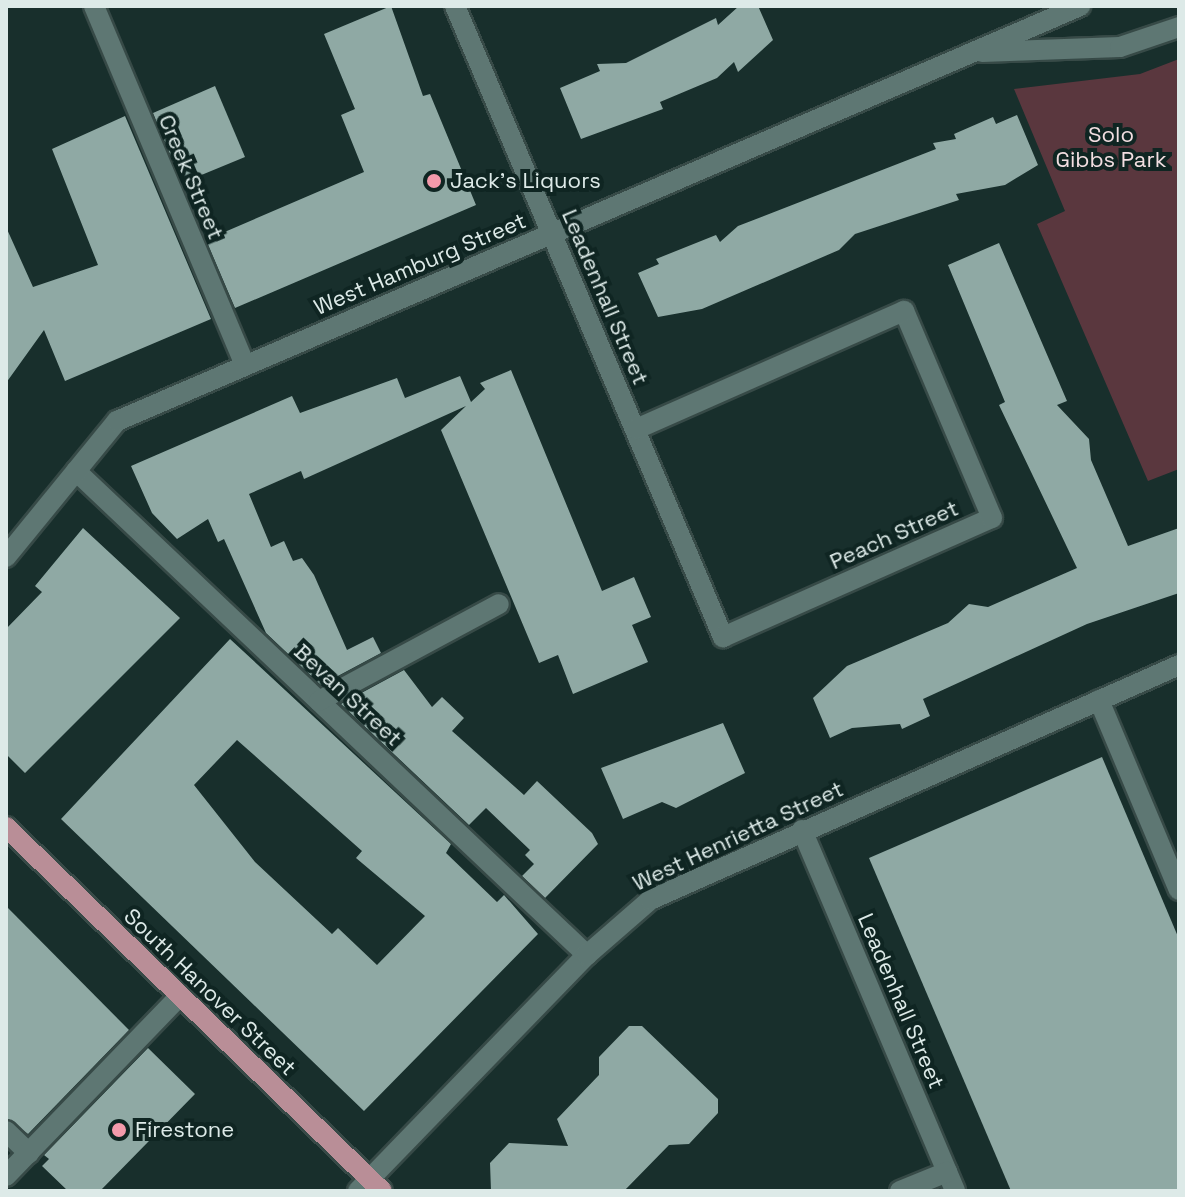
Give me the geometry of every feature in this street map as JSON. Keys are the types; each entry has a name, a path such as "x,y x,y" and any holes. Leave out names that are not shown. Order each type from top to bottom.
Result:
{"main road":[{"name":"South Hanover Street","path":"6,827 370,1187"}],"street":[{"name":"Creek Street","path":"94,6 245,366"},
{"name":"Leadenhall Street","path":"455,6 636,429"},
{"name":"West Hamburg Street","path":"6,557 117,421 1080,6"},
{"path":"971,52 1120,47 1179,27"},
{"name":"Peach Street","path":"904,311 992,518 723,637 636,429 904,311"},
{"name":"Bevan Street","path":"76,471 587,955"},
{"path":"319,701 499,604"},
{"name":"West Henrietta Street","path":"370,1187 587,955 650,900 1179,665"},
{"path":"1099,700 1179,890"},
{"name":"Leadenhall Street","path":"802,830 951,1181"},
{"path":"6,1176 180,996"},
{"path":"6,1131 29,1153"},
{"path":"900,1191 951,1181"}],"green space":[{"name":"Solo Gibbs Park","path":"1179,59 1179,469 1148,481 1037,224 1065,211 1014,89 1140,74"}],"building":[{"path":"391,6 423,96 430,94 476,205 235,308 206,240 364,172 341,115 355,109 324,34"},
{"path":"739,6 758,6 773,40 738,72 734,62 717,78 660,102 663,109 581,139 560,88 600,71 597,64 626,63 716,18 718,25"},
{"path":"215,86 245,157 182,183 153,113"},
{"path":"1017,115 1038,165 1005,185 956,194 959,200 855,234 839,250 702,309 658,317 638,273 659,264 656,259 716,235 720,242 738,226 936,149 933,143 956,139 954,134 993,117 996,124"},
{"path":"125,116 211,319 65,381 44,330 6,383 6,227 33,287 98,265 52,149"},
{"path":"999,243 1067,401 1057,405 1089,439 1091,460 1128,546 1179,528 1179,593 1087,624 923,699 930,716 902,729 900,724 852,728 830,738 813,698 847,666 948,623 969,604 988,607 1077,568 999,405 1005,402 948,265"},
{"path":"511,370 602,591 634,577 651,617 632,625 648,662 573,694 558,655 539,663 441,430 466,406 304,479 301,471 249,494 271,547 284,541 293,561 302,558 314,575 347,650 373,637 381,653 321,685 266,633 224,539 218,542 208,519 177,539 152,513 131,466 292,396 300,413 397,378 405,398 460,376 471,402 485,389 480,383"},
{"path":"83,528 180,618 25,773 6,754 6,629 42,592 35,586"},
{"path":"230,639 451,844 446,853 497,902 504,895 538,934 364,1111 61,819","holes":["237,740 362,851 356,858 425,916 377,965 338,928 332,934 255,862 194,785"]},
{"path":"404,670 432,707 442,697 464,718 452,731 524,795 537,781 592,833 598,844 545,898 522,876 534,864 525,855 530,850 486,808 469,825 341,704"},
{"path":"723,723 745,773 676,808 662,802 623,819 601,768"},
{"path":"1102,757 1179,939 1179,1191 1011,1191 869,858"},
{"path":"6,906 129,1030 28,1134 6,1118"},
{"path":"629,1026 642,1026 718,1099 718,1113 689,1144 669,1145 624,1191 491,1191 490,1163 509,1143 568,1146 557,1119 599,1075 599,1057"},
{"name":"Firestone","path":"148,1048 195,1094 100,1191 68,1191 42,1166 49,1159 44,1155"}],"place":[{"name":"Jack's Liquors","path":"434,181"},
{"name":"Firestone","path":"119,1130"}]}
